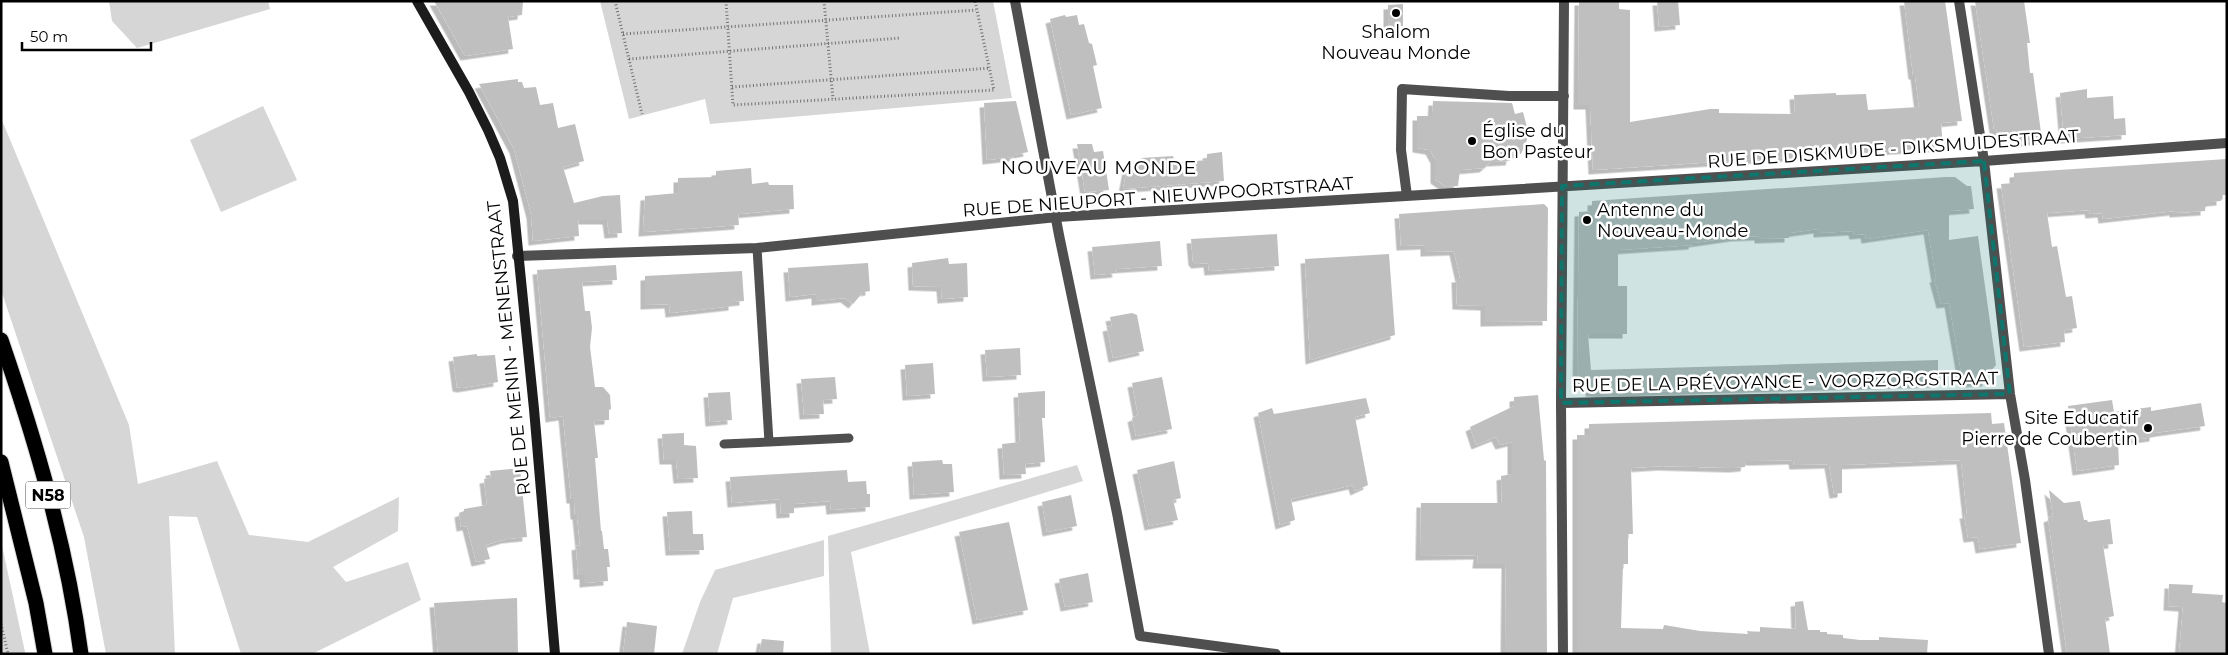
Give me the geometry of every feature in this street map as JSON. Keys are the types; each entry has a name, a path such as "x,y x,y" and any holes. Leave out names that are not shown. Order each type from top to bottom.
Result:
{"highway":[{"name":"N58","path":"1,340 35,440 76,614 81,654"},
{"name":"N58","path":"1,462 36,603 45,654"}],"street":[{"name":"RUE DE MENIN - MENENSTRAAT","path":"417,1 470,92 500,158 513,201 517,256 534,409 554,654"},
{"path":"1015,1 1140,636 1276,654"},
{"path":"1563,654 1561,403 1564,1"},
{"path":"1959,1 1984,161 2010,394 2026,480 2049,654"},
{"path":"1407,196 1401,150 1402,88 1509,96 1564,96"},
{"name":"RUE DE DISKMUDE - DIKSMUIDESTRAAT","path":"1562,186 1984,161 2227,143"},
{"name":"RUE DE NIEUPORT - NIEUWPOORTSTRAAT","path":"517,256 757,248 1057,217 1562,186"},
{"name":"RUE DE LA PRÉVOYANCE - VOORZORGSTRAAT","path":"1561,403 2010,394"}],"lane":[{"path":"757,248 769,442"},
{"path":"724,444 849,438"}],"path":[{"path":"615,1 642,114"},
{"path":"726,1 730,28 733,106 994,90 975,1"},
{"path":"824,1 833,100"},
{"path":"623,34 825,22 976,10"},
{"path":"629,59 900,38"},
{"path":"732,87 990,68"},
{"path":"1,624 8,654"}],"highlighted area":[{"path":"1984,161 2010,394 1561,403 1562,186"}],"shaded area":[{"path":"109,1 268,1 270,9 137,48 112,21"},
{"path":"600,1 993,1 1012,98 710,124 705,99 629,119"},
{"path":"263,106 297,180 221,212 190,140"},
{"path":"1,118 129,425 138,484 217,461 249,535 308,542 399,497 398,531 333,567 346,582 408,562 421,600 312,654 241,654 197,517 169,516 175,654 106,654 84,537 1,290"},
{"path":"1077,465 1083,481 851,552 870,654 831,654 828,536"},
{"path":"824,540 824,576 733,598 717,654 682,654 700,602 715,570"},
{"path":"1,541 25,652 25,654 1,654"}],"building":[{"path":"434,1 523,1 522,15 508,17 513,49 465,56"},
{"path":"1579,1 1619,1 1619,9 1630,10 1630,122 1710,109 1719,109 1719,113 1795,114 1794,95 1866,94 1868,110 1919,107 1904,1 1945,1 1962,121 1941,123 1943,147 1593,170 1590,105 1578,105"},
{"path":"1657,1 1678,1 1680,25 1659,27"},
{"path":"1975,1 2024,1 2030,43 2027,43 2030,73 2033,73 2042,140 2011,143 2007,140 2006,132 1997,132 1994,129"},
{"name":"Shalom Nouveau Monde","path":"1403,4 1403,26 1388,26 1388,5"},
{"path":"1065,15 1066,17 1077,15 1079,25 1084,24 1089,43 1092,44 1097,65 1093,66 1102,108 1071,115 1050,19"},
{"path":"518,79 518,82 522,82 524,88 536,87 540,105 553,103 558,128 575,124 584,161 563,167 574,203 603,196 620,195 622,233 609,234 607,220 578,220 579,236 533,241 531,214 514,149 479,84"},
{"path":"2087,89 2087,98 2113,96 2114,119 2125,118 2126,135 2064,139 2060,93"},
{"path":"1016,101 1028,152 1014,155 1014,157 987,160 984,103"},
{"name":"Église du Bon Pasteur","path":"1433,101 1512,103 1515,114 1523,112 1529,135 1521,154 1512,153 1510,161 1491,162 1484,168 1460,170 1458,186 1446,187 1435,179 1435,159 1430,150 1417,148 1417,116 1432,116"},
{"path":"1077,144 1092,144 1094,152 1103,151 1109,190 1085,192"},
{"path":"1222,152 1224,181 1123,189 1128,163 1141,162 1141,158 1173,156 1175,163 1207,160 1207,154"},
{"path":"2227,159 2227,195 2221,195 2221,201 2205,204 2205,211 2174,213 2174,211 2103,219 2102,213 2090,214 2089,210 2047,213 2052,247 2057,246 2066,297 2072,296 2077,328 2064,330 2065,342 2024,347 2001,184 2014,183 2014,173"},
{"path":"751,168 752,184 768,182 769,185 793,185 794,209 738,214 739,225 643,232 645,196 678,193 678,178 716,177 716,171"},
{"path":"1955,177 1967,186 1971,186 1974,209 1949,211 1949,240 1978,236 1996,365 1986,377 1987,382 1963,383 1949,303 1941,304 1934,278 1936,278 1928,230 1866,239 1865,234 1854,235 1853,231 1818,233 1818,229 1789,233 1789,238 1759,239 1759,236 1735,237 1693,243 1693,245 1618,250 1618,286 1627,286 1627,334 1588,334 1591,370 1938,360 1938,383 1602,393 1590,392 1590,381 1577,382 1579,212 1592,211 1592,201"},
{"path":"1544,204 1548,208 1547,321 1485,322 1485,306 1457,305 1456,278 1460,278 1454,251 1425,252 1425,245 1401,246 1399,214"},
{"path":"1277,234 1279,266 1209,271 1208,263 1196,264 1193,261 1191,239"},
{"path":"1160,241 1162,266 1116,269 1117,273 1095,275 1092,247"},
{"path":"1389,254 1395,335 1310,360 1305,259"},
{"path":"948,258 949,264 967,263 968,297 942,299 941,287 913,286 912,263"},
{"path":"868,263 870,291 863,292 853,304 845,298 816,301 816,294 790,297 788,268"},
{"path":"616,265 617,280 582,282 585,311 590,311 592,328 590,347 595,387 603,387 610,395 611,409 609,410 609,420 594,421 598,458 595,458 601,531 604,549 608,549 610,567 607,567 608,581 584,583 584,575 578,575 576,546 580,545 574,499 571,499 563,416 550,418 537,270"},
{"path":"742,271 744,301 733,302 733,306 670,313 669,304 645,305 645,276"},
{"path":"1132,313 1137,315 1144,351 1113,358 1107,327 1112,326 1110,317"},
{"path":"1020,348 1021,375 987,377 985,350"},
{"path":"477,354 477,356 495,355 498,382 462,388 457,387 453,357"},
{"path":"933,363 935,394 907,396 905,365"},
{"path":"835,377 837,399 823,400 824,414 804,415 801,379"},
{"path":"1162,377 1172,429 1136,436 1132,418 1138,415 1132,383"},
{"path":"1045,391 1045,418 1042,418 1045,462 1025,464 1026,474 1004,475 1002,444 1020,442 1018,393"},
{"path":"730,392 732,420 710,422 708,393"},
{"path":"1538,395 1544,460 1546,461 1547,654 1505,654 1506,564 1477,564 1478,555 1420,556 1421,503 1502,503 1501,476 1512,474 1512,442 1500,445 1496,437 1476,445 1470,427 1514,406 1514,397"},
{"path":"1366,398 1370,413 1355,417 1368,485 1355,491 1353,485 1291,499 1295,520 1280,525 1258,413 1272,408 1274,414"},
{"path":"2112,400 2114,412 2151,407 2151,411 2201,403 2205,426 2154,433 2154,437 2118,442 2119,465 2077,471 2068,406"},
{"path":"1991,413 1992,424 2004,423 2021,543 1980,549 1978,537 1968,538 1964,514 1967,514 1961,460 1842,465 1842,493 1834,494 1829,464 1794,465 1793,460 1746,461 1745,467 1733,468 1662,466 1631,468 1633,534 1628,534 1628,564 1623,564 1621,628 1663,629 1664,625 1700,631 1748,634 1747,631 1760,632 1760,627 1796,629 1795,602 1803,601 1808,630 1820,630 1820,632 1827,632 1827,634 1843,635 1843,638 1860,640 1879,640 1879,637 1928,640 1927,654 1577,654 1577,435 1589,435 1589,424"},
{"path":"684,433 684,445 696,446 698,478 678,479 676,460 664,460 662,434"},
{"path":"942,460 943,464 952,464 954,492 914,495 912,462"},
{"path":"1174,461 1181,498 1173,500 1178,520 1149,526 1137,470"},
{"path":"520,468 527,537 506,539 486,545 490,559 476,562 467,526 461,527 459,513 464,511 464,509 487,505 484,479 491,478 490,471"},
{"path":"847,470 848,482 866,481 867,494 870,494 870,507 831,510 830,501 794,504 794,513 781,514 780,499 732,503 730,477"},
{"path":"2049,490 2064,503 2080,501 2084,520 2088,522 2110,519 2113,544 2103,545 2114,616 2105,618 2110,654 2067,654 2048,518 2053,516"},
{"path":"1071,495 1077,526 1047,532 1042,502"},
{"path":"692,511 693,534 703,534 704,550 670,551 667,512"},
{"path":"1009,522 1028,610 977,620 959,532"},
{"path":"1088,573 1093,602 1065,607 1059,579"},
{"path":"2169,584 2193,585 2192,593 2223,595 2222,602 2227,603 2227,654 2179,654 2183,607 2168,606"},
{"path":"517,598 518,654 438,654 434,603"},
{"path":"627,622 657,626 654,654 623,654"},
{"path":"762,639 784,641 783,654 759,654"}],"place":[{"name":"Shalom Nouveau Monde","path":"1396,13"},
{"name":"Église du Bon Pasteur","path":"1472,141"},
{"name":"Antenne du Nouveau-Monde","path":"1587,220"},
{"name":"Site Educatif Pierre de Coubertin","path":"2148,428"}],"district":[{"name":"NOUVEAU MONDE","path":"1099,167"}]}
